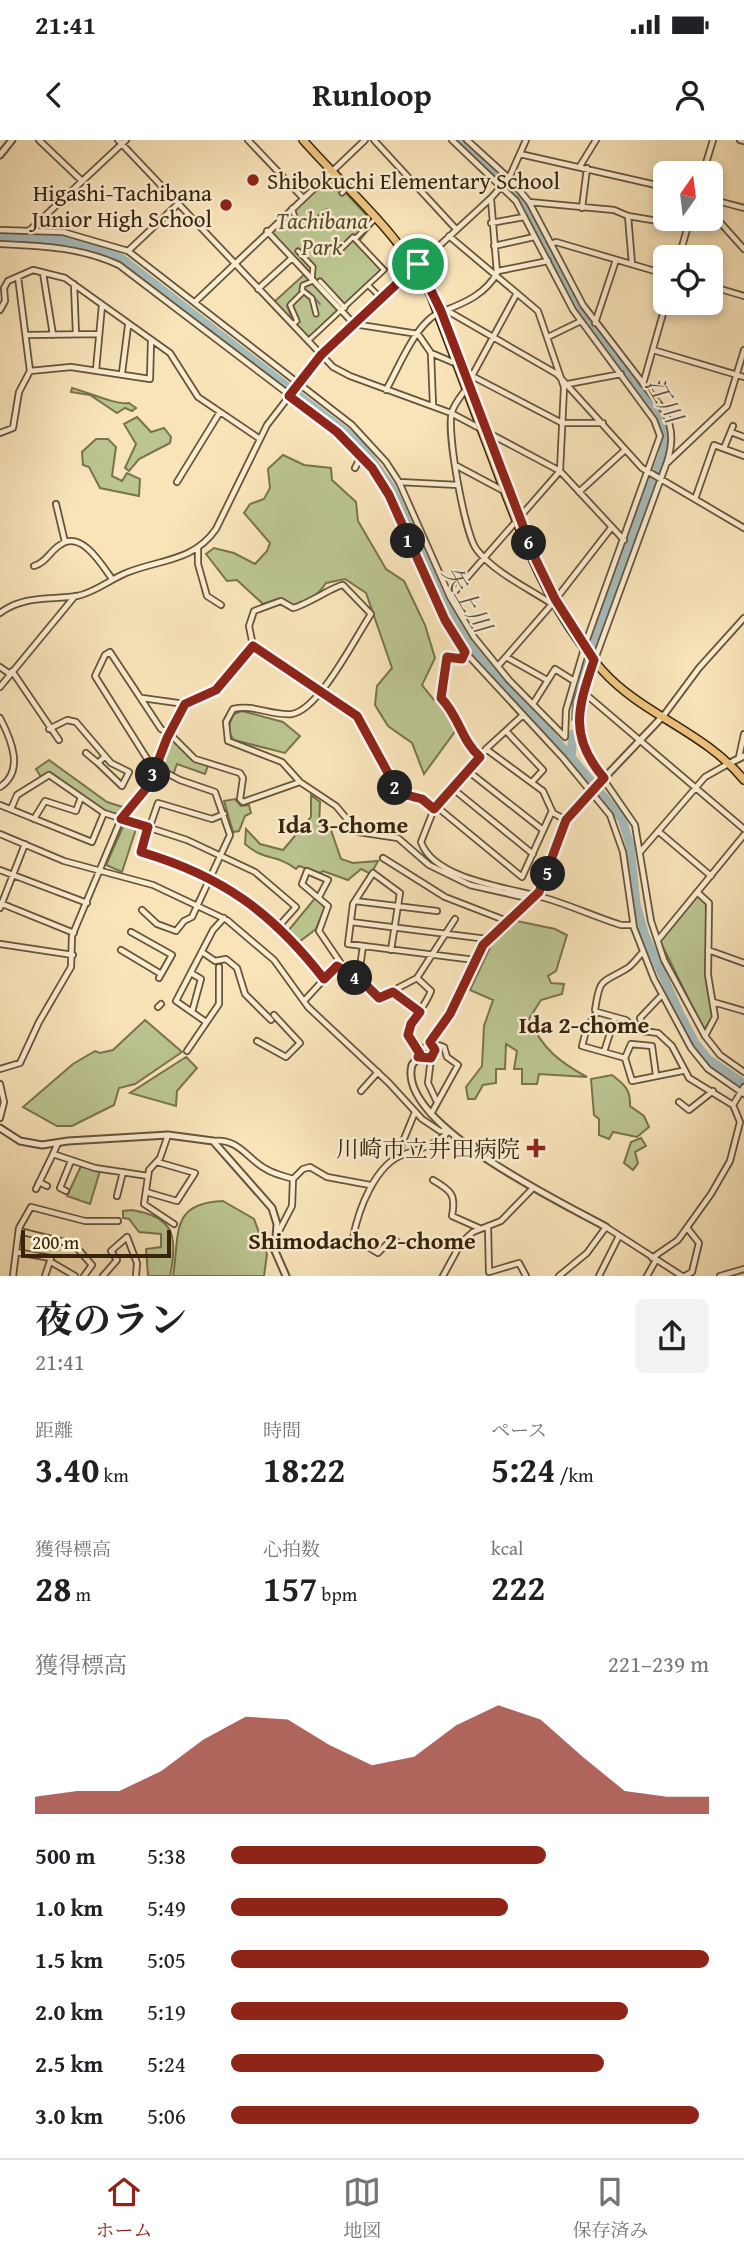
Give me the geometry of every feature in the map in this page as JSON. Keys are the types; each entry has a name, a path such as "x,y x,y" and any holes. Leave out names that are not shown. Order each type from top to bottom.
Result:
{"main road":[{"path":"305,140 330,176 395,233 417,265 442,311 469,377 504,491 518,520"},
{"path":"442,311 457,365 553,602 617,685 736,759 744,775"},
{"path":"736,759 744,780"}],"street":[{"path":"0,155 12,140"},
{"path":"39,140 82,181"},
{"path":"248,140 303,198"},
{"path":"195,302 365,140"},
{"path":"374,140 456,229"},
{"path":"452,140 529,202 596,323 671,425 672,438 667,462 583,692 579,733 588,757 635,825 651,922 657,940 705,1036 720,1055 744,1072"},
{"path":"0,230 74,234 128,251 299,383 366,439 399,482 450,597 474,637 565,737 566,710 574,681 660,442 658,428 581,321 506,182 467,140"},
{"path":"0,613 25,600 75,596 112,579 180,559 198,548 216,529 260,439 321,355 491,198 506,182 526,140"},
{"path":"580,166 596,140"},
{"path":"707,161 713,140"},
{"path":"30,230 122,141 258,289 310,339 321,355 341,372 451,413 560,471 624,540"},
{"path":"520,154 552,164 580,166 653,184"},
{"path":"582,208 587,168"},
{"path":"386,390 418,334 442,311 476,296 492,283 498,272 491,223 491,198"},
{"path":"529,202 621,212 628,216 653,220"},
{"path":"723,202 744,208"},
{"path":"128,251 178,204"},
{"path":"292,208 295,217"},
{"path":"312,225 327,212"},
{"path":"628,216 632,265"},
{"path":"491,223 524,217"},
{"path":"340,250 373,221"},
{"path":"723,226 744,249"},
{"path":"267,231 300,267 317,281 354,324 418,334 431,353 457,365"},
{"path":"449,236 498,272 538,311 563,379 560,471 450,597"},
{"path":"494,246 534,237"},
{"path":"310,339 384,270 354,239"},
{"path":"551,244 556,242 653,271"},
{"path":"0,244 77,250 119,265 337,432 362,455 389,495 445,620 465,652 592,790 617,829 624,852 633,925 642,953 691,1048 708,1069 743,1091 733,1105"},
{"path":"298,251 313,267 317,281"},
{"path":"258,289 292,258"},
{"path":"300,267 305,258"},
{"path":"596,323 616,260"},
{"path":"498,272 548,261"},
{"path":"0,310 5,301 5,285 33,270 74,284 128,326 170,353 195,393 260,439"},
{"path":"43,273 53,335"},
{"path":"0,433 13,428 19,392 30,370 18,277"},
{"path":"293,324 297,321 290,305 303,291 303,285 317,281"},
{"path":"74,284 76,334"},
{"path":"368,285 381,298"},
{"path":"723,290 744,296"},
{"path":"303,291 312,298 317,314"},
{"path":"517,293 469,377 562,423 603,423"},
{"path":"326,317 341,310 347,299"},
{"path":"96,370 102,304"},
{"path":"442,311 563,379 625,450 649,473 744,528"},
{"path":"643,384 663,315"},
{"path":"548,337 581,321"},
{"path":"122,373 128,326"},
{"path":"310,339 312,330"},
{"path":"27,335 99,334"},
{"path":"30,370 71,367 150,379 151,341"},
{"path":"653,350 744,377"},
{"path":"667,462 727,406 744,350"},
{"path":"431,353 433,405"},
{"path":"568,384 621,374"},
{"path":"466,388 451,413 458,485 468,536 476,550 485,558 553,602"},
{"path":"177,482 220,412"},
{"path":"724,448 732,429 744,437"},
{"path":"695,499 714,445 744,456"},
{"path":"579,492 625,450"},
{"path":"355,468 362,455"},
{"path":"457,466 504,491"},
{"path":"399,482 458,485"},
{"path":"56,505 65,542"},
{"path":"498,666 611,528"},
{"path":"65,542 88,548 112,579"},
{"path":"34,566 45,561 65,542"},
{"path":"198,548 198,564 207,596 221,605"},
{"path":"528,901 523,897 470,885 429,865 398,838 358,832 336,806 300,782 282,762 234,746 225,736 226,722 233,709 241,707 280,714 305,710 321,691 370,614 348,587 337,585 317,600 293,608 281,601 256,609 249,621 253,646 321,691 357,716 399,793 422,799 522,877 552,811"},
{"path":"0,687 75,596"},
{"path":"688,1229 699,1243 692,1272 683,1276 606,1227 533,1188 448,1131 431,1114 416,1093 410,1078 412,1065 450,1014 487,939 535,896 544,884 566,820 665,714 699,668 744,618"},
{"path":"142,698 185,704 216,690 253,646"},
{"path":"142,910 157,923 176,931 184,920 192,917 230,835 225,814 215,792 156,769 124,726 94,676 105,655 110,652 142,698 157,726 170,733 198,761 209,761 240,774 243,781 240,799 243,802 300,782"},
{"path":"465,652 462,659 447,657 441,698 452,712 464,741 480,757"},
{"path":"506,657 547,680"},
{"path":"0,667 11,672 59,740"},
{"path":"533,704 555,669 574,681"},
{"path":"583,692 744,829"},
{"path":"0,1069 16,1066 24,1057 39,1022 65,979 73,955 71,942 74,933 121,819 149,785 185,704"},
{"path":"523,715 486,748 435,808 421,842 433,858 472,881 535,896 621,925 633,925"},
{"path":"0,718 7,732 15,764 9,779 0,787"},
{"path":"49,729 67,720 76,722 105,756 129,772 122,786 86,752"},
{"path":"506,731 543,770 532,782"},
{"path":"641,852 705,777 736,759 744,734"},
{"path":"486,748 543,791 552,811 566,820"},
{"path":"98,763 105,756"},
{"path":"468,771 543,830"},
{"path":"11,809 17,794 49,775 104,813 187,840 255,872 296,907 279,926"},
{"path":"452,789 533,854"},
{"path":"34,819 45,802 76,811 81,797"},
{"path":"225,814 212,819 158,803 141,852 242,896 279,926 324,979"},
{"path":"0,805 92,842 104,813"},
{"path":"658,831 711,876"},
{"path":"0,834 64,860 153,885 224,918 274,960 304,1001 378,1072 415,1112 434,1128 448,1131"},
{"path":"657,940 744,835"},
{"path":"25,845 1,905 74,933"},
{"path":"383,858 445,897 507,921"},
{"path":"0,870 86,903"},
{"path":"304,1001 337,966 339,959 319,931 328,906 302,884 307,871 328,880 319,897"},
{"path":"391,950 399,891 373,873 355,901 348,944 391,950 475,960"},
{"path":"697,892 709,903 708,975 715,1017 705,1036"},
{"path":"355,901 437,911"},
{"path":"206,1022 176,1001 224,918"},
{"path":"337,966 362,981 379,998 417,978 454,919"},
{"path":"351,922 487,939"},
{"path":"121,950 160,976 172,955 131,932"},
{"path":"0,944 73,955"},
{"path":"359,974 363,946"},
{"path":"708,950 744,963"},
{"path":"202,952 215,961 226,959 237,968 245,994 300,1043 286,1057 257,1041"},
{"path":"597,1012 598,988 613,974 628,969 642,953"},
{"path":"187,1052 219,1003 219,967"},
{"path":"191,973 201,979 192,1012"},
{"path":"417,978 431,992 408,1032 419,1056"},
{"path":"393,992 420,1012"},
{"path":"645,1032 640,1018 662,995"},
{"path":"713,1002 744,1011"},
{"path":"597,1012 625,1020 636,1030 658,1033 672,1046 682,1071 733,1105 740,1122 730,1161 688,1229 654,1259 647,1276"},
{"path":"597,1012 587,1027 582,1046 625,1058"},
{"path":"604,1052 615,1017"},
{"path":"431,1042 435,1054 431,1058 428,1083 436,1100"},
{"path":"431,1042 444,1046 447,1057 458,1065 436,1100 431,1114"},
{"path":"656,1075 651,1044 631,1044 625,1058 632,1081 682,1071"},
{"path":"419,1056 431,1058"},
{"path":"360,1091 378,1072"},
{"path":"0,1084 4,1102 0,1118"},
{"path":"679,1102 689,1110 713,1091"},
{"path":"402,1155 399,1151 415,1112"},
{"path":"0,1128 35,1147 169,1135 222,1140 240,1147 265,1169 293,1180"},
{"path":"396,1241 391,1240 378,1253 353,1238 358,1211 370,1185 402,1155 417,1151 448,1131"},
{"path":"169,1135 148,1176 144,1204 174,1224"},
{"path":"213,1141 272,1208 277,1224 275,1251 286,1276"},
{"path":"36,1189 58,1143"},
{"path":"53,1154 71,1161 148,1176"},
{"path":"66,1191 60,1188 71,1161"},
{"path":"146,1192 177,1201 195,1173 156,1162"},
{"path":"276,1236 292,1206 293,1180 303,1169 310,1167 327,1177 370,1185"},
{"path":"117,1196 123,1172"},
{"path":"433,1180 452,1191 455,1196 452,1216 480,1229"},
{"path":"39,1182 47,1186"},
{"path":"443,1276 461,1243 480,1229 501,1221 533,1188"},
{"path":"13,1276 19,1231 31,1207 85,1222 118,1221"},
{"path":"488,1226 489,1272 519,1264 526,1276"},
{"path":"559,1276 587,1253 606,1227"},
{"path":"19,1231 77,1248 92,1265 84,1276"},
{"path":"599,1276 619,1236"},
{"path":"103,1276 117,1260 111,1251 127,1237 137,1263 136,1276"},
{"path":"16,1252 49,1257 51,1262 75,1276"},
{"path":"45,1276 51,1262"},
{"path":"720,1276 744,1269"}],"green space":[{"name":"Tachibana Park","path":"329,175 374,223 359,241 387,269 311,340 274,302 307,272 270,233"},
{"path":"72,388 109,400 129,403 136,408 132,411 125,408 117,413 90,395 71,392"},
{"path":"137,417 151,432 164,428 171,437 170,443 139,459 129,471 125,468 136,444 124,424"},
{"path":"96,439 108,439 116,447 112,476 122,481 127,473 140,479 139,496 100,488 89,467 83,465 82,452"},
{"path":"283,455 304,465 331,468 332,480 356,502 358,521 386,569 404,581 425,625 435,658 422,685 434,700 447,706 456,730 424,774 412,743 388,726 375,705 377,686 392,668 366,593 345,579 326,583 311,598 292,606 280,598 263,604 237,580 227,581 206,554 214,548 234,553 255,564 267,551 270,543 244,513 250,504 264,499 270,488 268,469"},
{"path":"242,711 283,722 300,736 285,753 234,740 229,730 230,724 234,714"},
{"path":"172,738 195,762 209,763 205,774 177,764 173,775 159,768 169,739"},
{"path":"49,760 107,802 126,808 119,815 103,810 50,772 41,777 36,769"},
{"path":"311,795 320,802 319,826 331,830 341,859 353,863 378,861 371,874 361,869 348,880 323,871 320,873 299,866 296,869 252,850 245,844 246,829 260,844 283,850 311,817"},
{"path":"235,799 241,806 249,805 251,813 245,816 239,831 233,832 224,801"},
{"path":"125,822 137,826 122,872 106,865"},
{"path":"696,895 707,904 706,975 713,1016 704,1030 659,939"},
{"path":"316,897 325,908 316,929 299,942 288,931"},
{"path":"517,921 555,929 567,935 556,971 548,976 551,983 564,984 562,994 541,1000 529,1019 552,1053 587,1077 539,1074 537,1084 522,1084 522,1069 514,1069 517,1051 506,1044 505,1069 496,1069 496,1083 483,1085 475,1099 468,1099 466,1087 482,1066 484,1026 493,1000 470,990 492,943"},
{"path":"145,1020 182,1052 135,1084 119,1088 114,1105 72,1126 57,1126 23,1107 73,1064 95,1051 100,1053 113,1050"},
{"path":"186,1057 197,1068 177,1091 176,1106 130,1093"},
{"path":"612,1075 626,1088 630,1106 644,1116 649,1127 637,1137 613,1132 609,1139 599,1135 599,1119 594,1115 591,1079"},
{"path":"641,1138 646,1146 635,1152 638,1163 633,1170 624,1163 631,1142"},
{"path":"81,1166 100,1171 90,1204 67,1196"},
{"path":"223,1201 254,1219 267,1254 264,1276 173,1276 180,1224 185,1215 193,1208 206,1203"},
{"path":"132,1210 157,1218 170,1231 173,1250 170,1276 148,1276 146,1249 161,1247 161,1234 139,1232 129,1219 123,1218 123,1211"}],"waterway":[{"name":"江川","path":"458,140 519,196 581,308 657,412 666,434 663,455 580,683"},
{"name":"矢上川","path":"0,237 70,241 121,258 359,442 392,488 441,598 470,646 571,757 622,819 630,845 636,904 644,933 679,1012 695,1043 708,1059 744,1084"},
{"path":"297,296 300,291 309,292 320,304"},
{"path":"293,299 287,306 293,320"},
{"name":"江川","path":"572,720 573,701 580,683"},
{"name":"江川","path":"571,757 573,734"}],"place":[{"name":"Shibokuchi Elementary School","path":"253,180"},
{"name":"Higashi-Tachibana Junior High School","path":"226,205"},
{"name":"川崎市立井田病院","path":"536,1148"}],"district":[{"name":"Ida 3-chome","path":"343,824"},
{"name":"Ida 2-chome","path":"584,1024"},
{"name":"Shimodacho 2-chome","path":"362,1240"}],"route":[{"path":"418,264 441,311 544,580 594,660 579,711 579,733 588,757 604,778 566,820 556,843 548,874 539,892 483,945 456,1004 430,1042 435,1050 431,1058 418,1057 420,1054 408,1035 411,1024 420,1012 393,992 379,998 362,981 337,966 324,979 294,940 242,896 176,864 141,852 148,827 121,819 149,785 167,738 185,704 216,690 253,646 357,716 399,793 418,797 434,809 480,757 464,741 452,712 441,698 447,657 462,659 465,652 445,620 389,495 362,455 289,396 321,355 418,264"}]}
